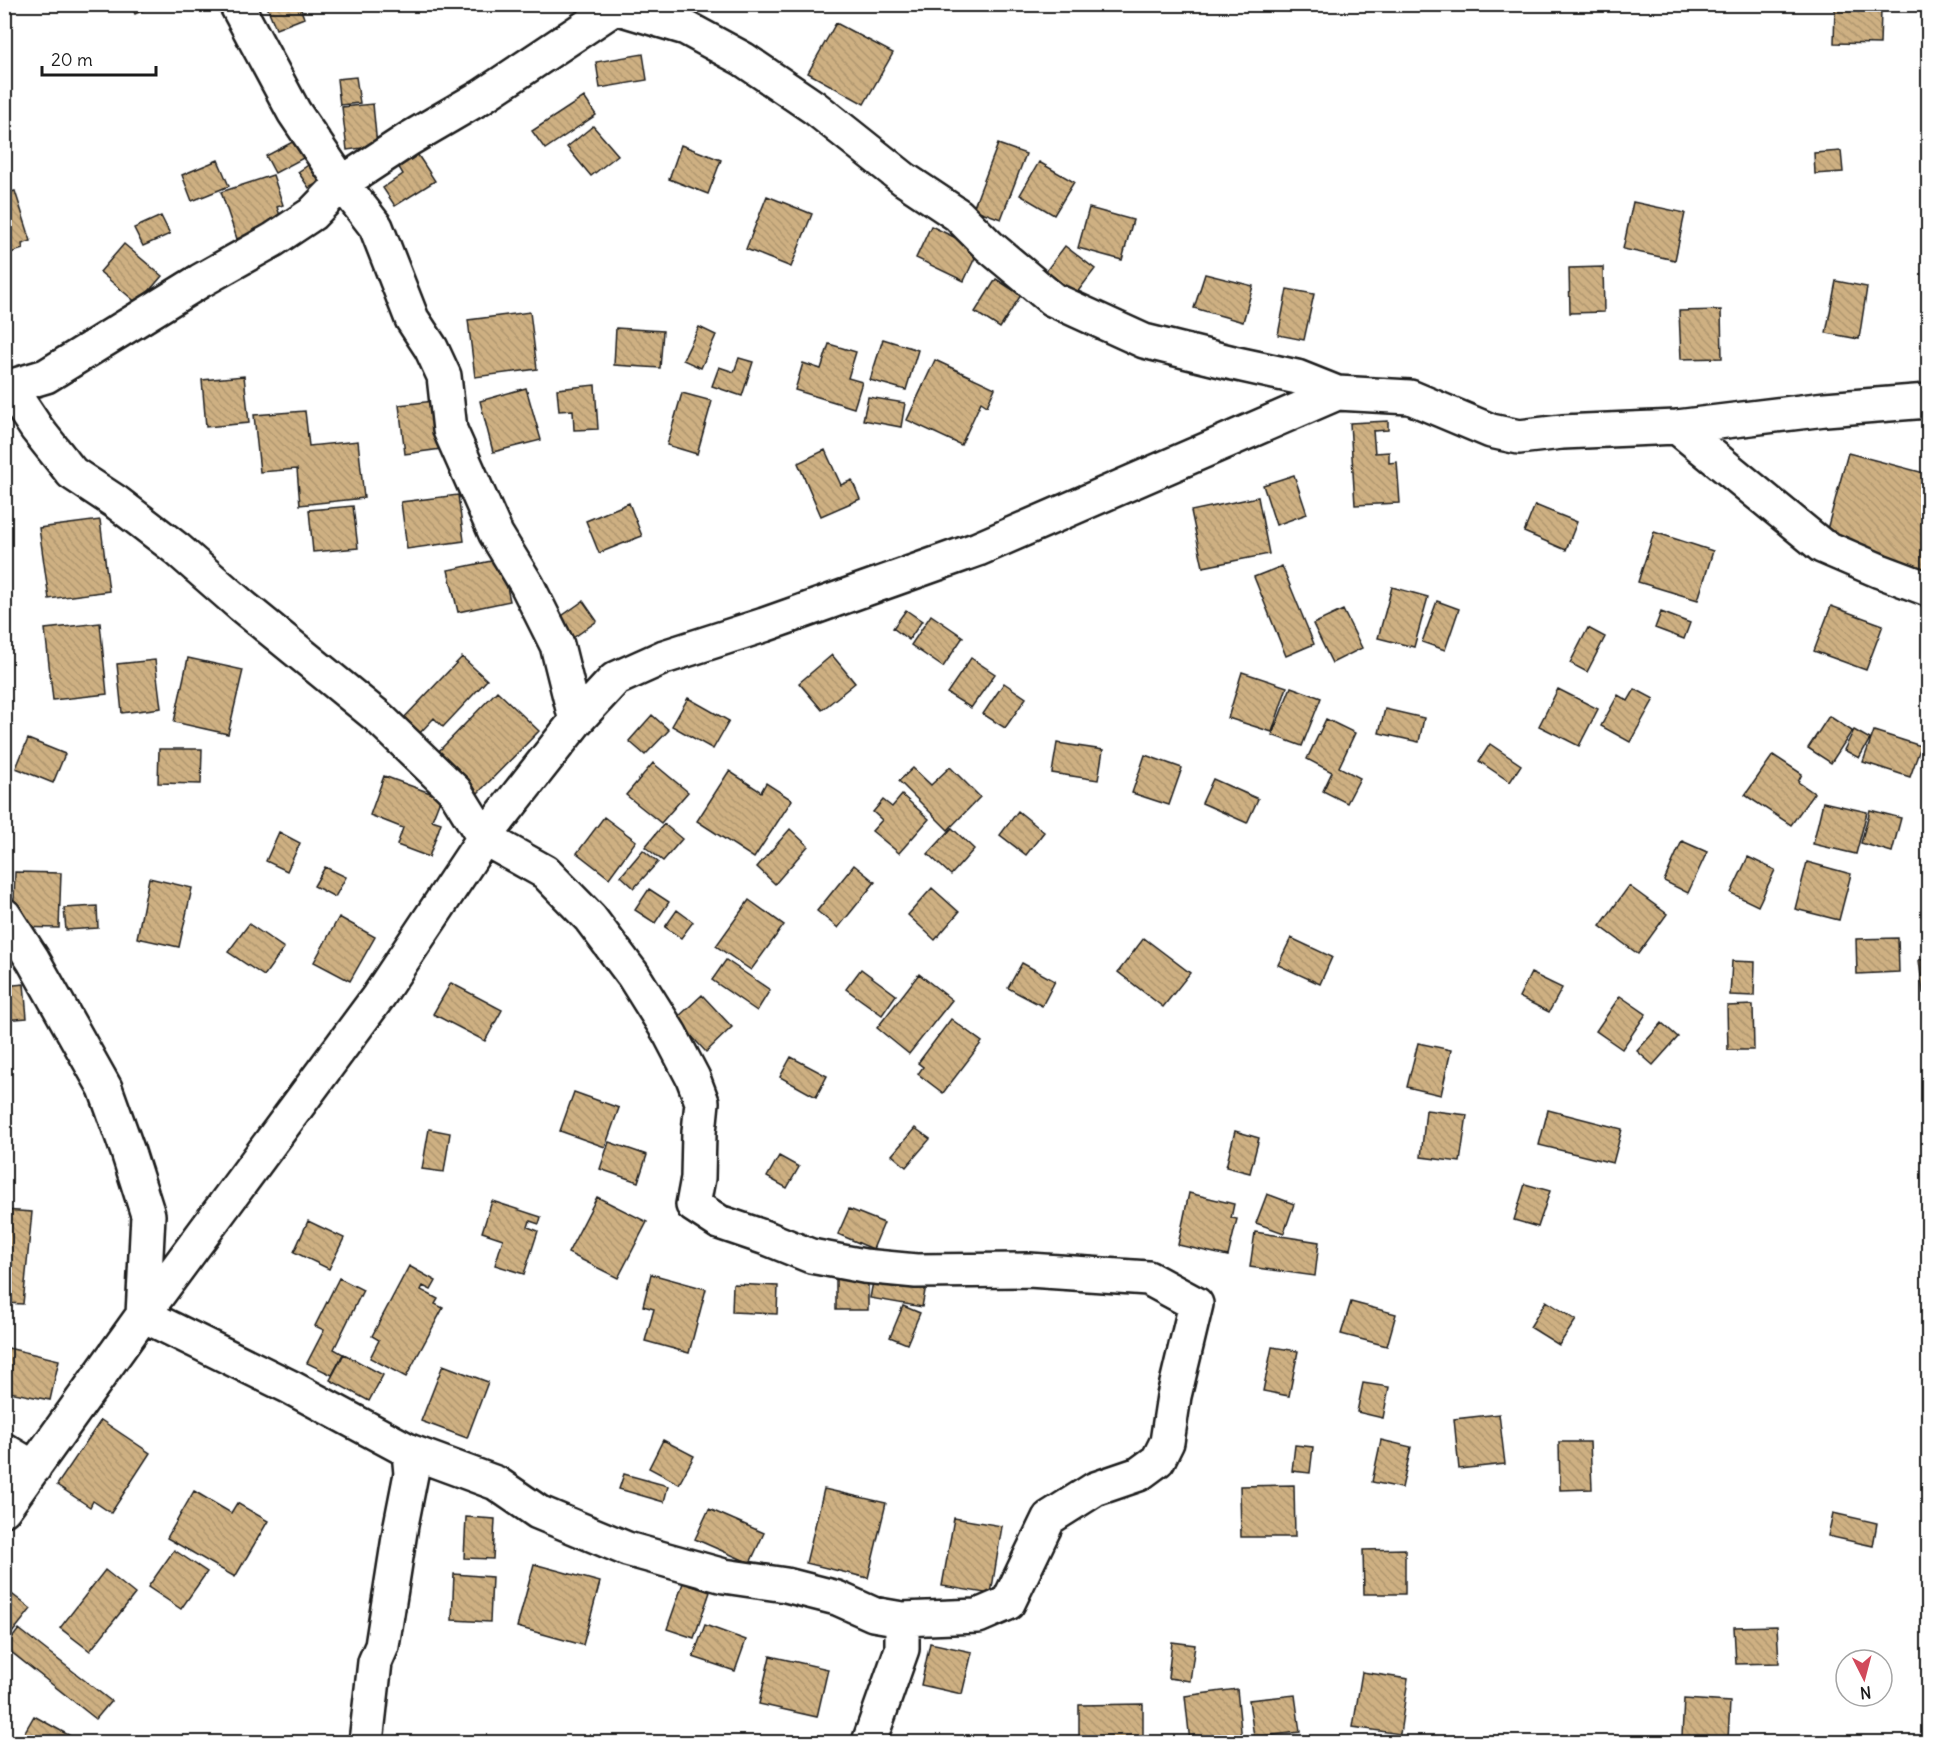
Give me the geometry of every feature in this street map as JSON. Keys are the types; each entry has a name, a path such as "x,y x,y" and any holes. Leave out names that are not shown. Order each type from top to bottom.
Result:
{"street":[{"path":"236,4 294,112 342,183 376,227 412,319 431,348 444,376 450,430 496,534 527,585 556,645 576,721"},
{"path":"143,1315 290,1387 409,1451 496,1483 538,1512 627,1549 724,1576 786,1585 837,1598 873,1614 902,1619 978,1616 1008,1604 1049,1518 1095,1489 1139,1474 1158,1460 1167,1442 1174,1396 1196,1304 1148,1278 1029,1270 916,1271 864,1266 811,1256 770,1239 718,1222 693,1205 698,1178 702,1102 693,1078 670,1034 633,975 590,918 545,872 484,838 455,790 377,716 241,606 177,549 116,502 72,473 7,387 46,376 200,281 273,240 312,214 342,183 409,139 482,97 610,6 686,28 743,59 815,108 904,179 958,216 989,246 1052,299 1144,341 1297,377 1337,393 1410,397 1491,431 1519,437 1562,432 1677,427 1826,409 1929,401"},
{"path":"4,1509 143,1315 378,997 484,838 576,721 615,679 664,657 764,625 978,549 1337,393"},
{"path":"1677,427 1822,546 1929,589"},
{"path":"4,915 33,960 105,1088 128,1152 148,1215 143,1315"},
{"path":"4,1450 34,1468"},
{"path":"366,1743 375,1662 382,1646 411,1474 409,1451"},
{"path":"869,1743 902,1649 902,1619"}],"building":[{"path":"131,4 156,4 135,14"},
{"path":"266,4 299,4 304,18 276,29"},
{"path":"1835,8 1881,10 1880,44 1834,43"},
{"path":"836,23 893,53 864,104 808,73"},
{"path":"643,54 647,80 600,88 596,62"},
{"path":"356,77 360,103 340,105 337,79"},
{"path":"584,97 596,115 545,149 532,131"},
{"path":"373,104 377,146 347,150 342,107"},
{"path":"593,126 618,155 591,176 567,147"},
{"path":"300,138 309,155 275,173 266,156"},
{"path":"998,144 1026,154 1001,219 973,209"},
{"path":"681,145 721,160 708,194 669,179"},
{"path":"1841,151 1843,172 1815,174 1814,153"},
{"path":"416,152 435,181 395,206 383,188 403,174 397,164"},
{"path":"218,160 229,186 192,201 182,175"},
{"path":"316,160 328,177 309,188 298,172"},
{"path":"1039,162 1074,182 1054,215 1020,195"},
{"path":"273,175 283,205 277,207 283,224 237,239 221,192"},
{"path":"15,191 31,241 22,244 23,249 4,255 4,194"},
{"path":"767,196 812,214 791,267 746,249"},
{"path":"1633,202 1685,213 1675,260 1623,249"},
{"path":"1089,208 1133,220 1122,260 1078,248"},
{"path":"161,216 170,234 143,246 134,228"},
{"path":"931,226 979,249 964,281 916,258"},
{"path":"124,244 162,276 138,304 100,272"},
{"path":"1065,246 1095,269 1076,294 1046,271"},
{"path":"1603,267 1604,312 1570,313 1569,268"},
{"path":"1205,274 1253,286 1243,322 1194,308"},
{"path":"996,279 1021,295 1000,328 975,312"},
{"path":"1836,281 1867,287 1859,339 1826,333"},
{"path":"1287,289 1314,294 1304,340 1278,335"},
{"path":"1721,310 1722,358 1681,359 1679,311"},
{"path":"530,312 537,369 475,377 468,320"},
{"path":"699,327 716,335 701,368 683,360"},
{"path":"616,328 663,331 660,368 614,365"},
{"path":"883,339 918,350 906,390 870,380"},
{"path":"829,344 856,352 848,378 862,382 854,408 795,390 803,363 821,369"},
{"path":"739,358 753,362 742,396 712,386 719,367 734,372"},
{"path":"935,360 995,388 987,406 981,402 961,445 907,420"},
{"path":"244,376 249,423 206,427 202,380"},
{"path":"595,385 598,429 574,430 573,410 559,411 557,389"},
{"path":"526,388 541,440 493,452 480,401"},
{"path":"682,393 712,401 697,454 667,445"},
{"path":"868,397 905,403 901,427 863,420"},
{"path":"434,401 441,449 405,454 399,405"},
{"path":"305,411 309,446 358,441 364,498 300,505 297,469 260,472 254,415"},
{"path":"1388,421 1388,430 1373,431 1375,453 1389,452 1389,463 1397,462 1400,503 1355,505 1350,423"},
{"path":"825,450 841,485 852,480 860,499 821,516 798,463"},
{"path":"1848,453 1928,474 1928,571 1823,544"},
{"path":"1294,475 1307,514 1276,525 1263,485"},
{"path":"458,495 464,541 407,549 401,502"},
{"path":"1258,497 1269,554 1203,567 1191,511"},
{"path":"629,503 642,536 599,553 586,521"},
{"path":"1535,505 1577,522 1566,550 1524,532"},
{"path":"353,506 358,548 313,552 309,510"},
{"path":"100,520 109,591 49,599 39,528"},
{"path":"1654,532 1713,551 1698,600 1638,582"},
{"path":"501,559 510,601 458,612 448,570"},
{"path":"1282,566 1314,644 1286,656 1254,577"},
{"path":"1392,587 1428,597 1414,647 1378,638"},
{"path":"583,601 597,621 573,638 559,618"},
{"path":"1437,601 1459,609 1445,650 1422,642"},
{"path":"1831,606 1883,625 1866,670 1814,651"},
{"path":"906,610 922,621 909,640 893,628"},
{"path":"1343,610 1362,648 1332,663 1313,624"},
{"path":"1661,612 1690,623 1684,639 1655,628"},
{"path":"931,615 963,637 943,667 911,645"},
{"path":"100,623 107,694 53,700 45,629"},
{"path":"1588,628 1605,637 1587,672 1570,663"},
{"path":"832,655 855,683 822,710 799,683"},
{"path":"462,657 487,680 443,727 434,718 417,736 401,721"},
{"path":"188,658 243,670 228,734 174,722"},
{"path":"971,658 995,674 971,708 947,693"},
{"path":"155,660 161,708 122,713 117,664"},
{"path":"1242,672 1287,687 1272,732 1228,718"},
{"path":"1004,683 1026,698 1005,728 983,714"},
{"path":"1291,687 1321,698 1302,746 1272,735"},
{"path":"1558,689 1598,709 1579,746 1539,726"},
{"path":"1635,689 1654,699 1630,742 1601,726 1618,695 1628,701"},
{"path":"497,691 539,731 478,793 437,753"},
{"path":"688,698 729,721 713,749 672,726"},
{"path":"1385,709 1424,718 1419,742 1379,733"},
{"path":"652,715 669,730 645,755 629,741"},
{"path":"1829,716 1852,731 1831,763 1808,748"},
{"path":"1326,719 1355,733 1339,767 1360,778 1347,803 1323,791 1332,772 1307,759"},
{"path":"1854,730 1870,739 1859,758 1844,750"},
{"path":"1874,731 1921,746 1910,777 1863,762"},
{"path":"4,733 11,735 4,752"},
{"path":"28,739 65,754 53,783 16,768"},
{"path":"1057,743 1103,750 1098,780 1052,773"},
{"path":"1490,744 1521,765 1510,782 1479,761"},
{"path":"159,749 202,749 201,784 158,783"},
{"path":"1145,755 1182,768 1169,805 1132,793"},
{"path":"1773,755 1802,774 1798,782 1814,793 1791,825 1745,795"},
{"path":"653,763 688,792 661,823 626,795"},
{"path":"950,767 980,797 948,830 899,781 913,768 931,785"},
{"path":"729,771 761,792 766,783 792,800 754,858 697,821"},
{"path":"384,776 441,797 432,820 441,823 429,857 397,845 403,828 370,815"},
{"path":"1213,779 1258,799 1247,823 1202,803"},
{"path":"902,795 929,819 899,853 872,831 882,820 873,812 883,800 892,807"},
{"path":"1823,802 1867,812 1856,854 1813,844"},
{"path":"1870,810 1901,818 1892,852 1861,843"},
{"path":"1018,811 1044,832 1026,855 1000,835"},
{"path":"604,817 636,841 609,878 577,853"},
{"path":"664,824 682,839 663,861 645,847"},
{"path":"952,828 974,849 951,875 928,854"},
{"path":"790,829 808,846 775,884 757,867"},
{"path":"279,832 300,843 287,871 266,861"},
{"path":"1682,841 1707,852 1688,893 1664,881"},
{"path":"643,850 658,862 634,888 621,876"},
{"path":"1748,857 1775,870 1758,906 1731,893"},
{"path":"1807,862 1851,874 1839,920 1795,909"},
{"path":"854,865 875,882 838,928 817,911"},
{"path":"325,867 346,877 335,897 314,886"},
{"path":"15,872 61,873 59,928 13,927"},
{"path":"149,878 192,888 179,947 137,938"},
{"path":"1629,886 1667,914 1638,954 1600,926"},
{"path":"932,888 959,912 935,940 908,915"},
{"path":"649,889 669,902 655,923 635,910"},
{"path":"749,900 784,925 751,970 716,946"},
{"path":"97,906 98,928 66,930 64,908"},
{"path":"677,910 693,922 681,938 665,927"},
{"path":"339,917 375,937 350,981 314,962"},
{"path":"249,924 284,948 264,976 228,952"},
{"path":"1144,938 1190,973 1163,1007 1118,972"},
{"path":"1291,938 1332,957 1320,984 1278,965"},
{"path":"1898,938 1899,972 1857,974 1856,939"},
{"path":"1928,959 1928,992 1923,993 1919,960"},
{"path":"726,960 770,990 757,1011 712,980"},
{"path":"1732,961 1755,962 1754,996 1730,995"},
{"path":"1022,963 1055,981 1042,1006 1008,988"},
{"path":"861,969 896,995 882,1015 846,989"},
{"path":"1531,973 1562,988 1549,1012 1519,997"},
{"path":"919,974 952,1000 909,1054 877,1028"},
{"path":"451,983 502,1010 485,1041 433,1014"},
{"path":"24,984 27,1018 4,1020 4,986"},
{"path":"702,995 732,1027 706,1052 676,1019"},
{"path":"1620,996 1646,1014 1622,1049 1596,1031"},
{"path":"1753,1005 1754,1050 1728,1050 1727,1006"},
{"path":"951,1019 982,1042 943,1093 918,1074 923,1067 918,1063"},
{"path":"1662,1023 1678,1037 1653,1065 1637,1051"},
{"path":"1418,1043 1451,1050 1441,1095 1407,1087"},
{"path":"791,1057 827,1076 816,1097 780,1077"},
{"path":"574,1092 619,1108 605,1147 560,1131"},
{"path":"1426,1110 1467,1115 1460,1162 1421,1157"},
{"path":"1548,1110 1622,1129 1613,1163 1539,1145"},
{"path":"915,1128 930,1139 906,1167 892,1155"},
{"path":"429,1129 450,1133 444,1172 422,1169"},
{"path":"1235,1131 1259,1138 1250,1173 1226,1167"},
{"path":"609,1142 647,1155 638,1182 600,1169"},
{"path":"779,1156 799,1167 787,1188 767,1177"},
{"path":"1525,1184 1550,1191 1538,1227 1514,1220"},
{"path":"1189,1193 1234,1204 1231,1218 1237,1219 1228,1256 1178,1245"},
{"path":"1267,1194 1294,1204 1284,1233 1256,1223"},
{"path":"597,1197 647,1222 618,1278 568,1253"},
{"path":"492,1201 541,1217 539,1224 530,1221 528,1227 538,1231 524,1274 495,1265 503,1239 482,1232"},
{"path":"849,1209 884,1223 873,1249 838,1234"},
{"path":"4,1210 32,1212 23,1304 4,1303"},
{"path":"308,1221 344,1238 329,1269 294,1252"},
{"path":"1255,1232 1319,1242 1315,1276 1250,1267"},
{"path":"409,1266 436,1281 431,1290 423,1286 421,1290 438,1299 435,1304 443,1308 406,1377 370,1358 379,1340 372,1336"},
{"path":"836,1271 868,1271 868,1310 836,1310"},
{"path":"875,1271 927,1280 922,1307 870,1298"},
{"path":"651,1274 706,1289 689,1353 645,1341 654,1309 643,1306"},
{"path":"339,1278 363,1290 334,1349 343,1354 332,1375 307,1363 324,1330 315,1326"},
{"path":"733,1284 778,1286 777,1314 732,1312"},
{"path":"1546,1301 1576,1320 1559,1345 1530,1327"},
{"path":"1351,1302 1396,1314 1387,1346 1341,1334"},
{"path":"903,1306 920,1313 907,1344 890,1337"},
{"path":"1272,1347 1298,1351 1289,1396 1263,1391"},
{"path":"8,1348 59,1360 50,1400 4,1391 4,1362"},
{"path":"344,1354 383,1375 369,1401 330,1380"},
{"path":"443,1365 488,1382 467,1438 421,1421"},
{"path":"1363,1383 1389,1387 1383,1418 1357,1412"},
{"path":"1499,1414 1505,1464 1459,1469 1454,1419"},
{"path":"101,1420 150,1453 111,1513 93,1501 90,1507 57,1485"},
{"path":"663,1440 694,1456 679,1484 649,1468"},
{"path":"1381,1440 1411,1447 1402,1488 1372,1482"},
{"path":"1559,1442 1590,1442 1592,1489 1560,1490"},
{"path":"1295,1445 1313,1447 1310,1473 1292,1471"},
{"path":"624,1474 668,1486 664,1502 619,1489"},
{"path":"1294,1485 1295,1537 1241,1537 1240,1486"},
{"path":"824,1489 886,1503 868,1578 806,1563"},
{"path":"194,1491 231,1513 237,1503 268,1521 235,1577 167,1538"},
{"path":"709,1509 764,1533 750,1563 695,1539"},
{"path":"1833,1513 1877,1523 1873,1546 1828,1536"},
{"path":"466,1517 495,1519 493,1559 464,1558"},
{"path":"954,1518 1002,1526 991,1594 942,1586"},
{"path":"1405,1549 1405,1594 1364,1594 1363,1550"},
{"path":"174,1550 207,1572 181,1609 148,1587"},
{"path":"534,1564 600,1582 583,1645 517,1627"},
{"path":"105,1570 135,1594 90,1651 60,1628"},
{"path":"454,1574 492,1577 490,1622 452,1620"},
{"path":"683,1583 710,1592 694,1638 667,1629"},
{"path":"4,1588 31,1609 4,1643"},
{"path":"705,1625 746,1640 735,1671 693,1657"},
{"path":"1777,1626 1779,1663 1736,1664 1734,1627"},
{"path":"19,1629 111,1701 96,1719 5,1647"},
{"path":"1172,1642 1195,1645 1190,1681 1168,1678"},
{"path":"930,1643 972,1652 962,1694 921,1685"},
{"path":"770,1656 828,1669 817,1717 759,1704"},
{"path":"1362,1672 1408,1679 1400,1734 1353,1727"},
{"path":"1237,1689 1242,1741 1190,1742 1185,1696"},
{"path":"1295,1695 1300,1732 1254,1737 1249,1700"},
{"path":"1684,1699 1730,1702 1728,1739 1682,1736"},
{"path":"1143,1704 1143,1742 1079,1742 1079,1705"},
{"path":"34,1716 81,1742 19,1742"},
{"path":"1010,1738 1010,1742 967,1742"}]}
